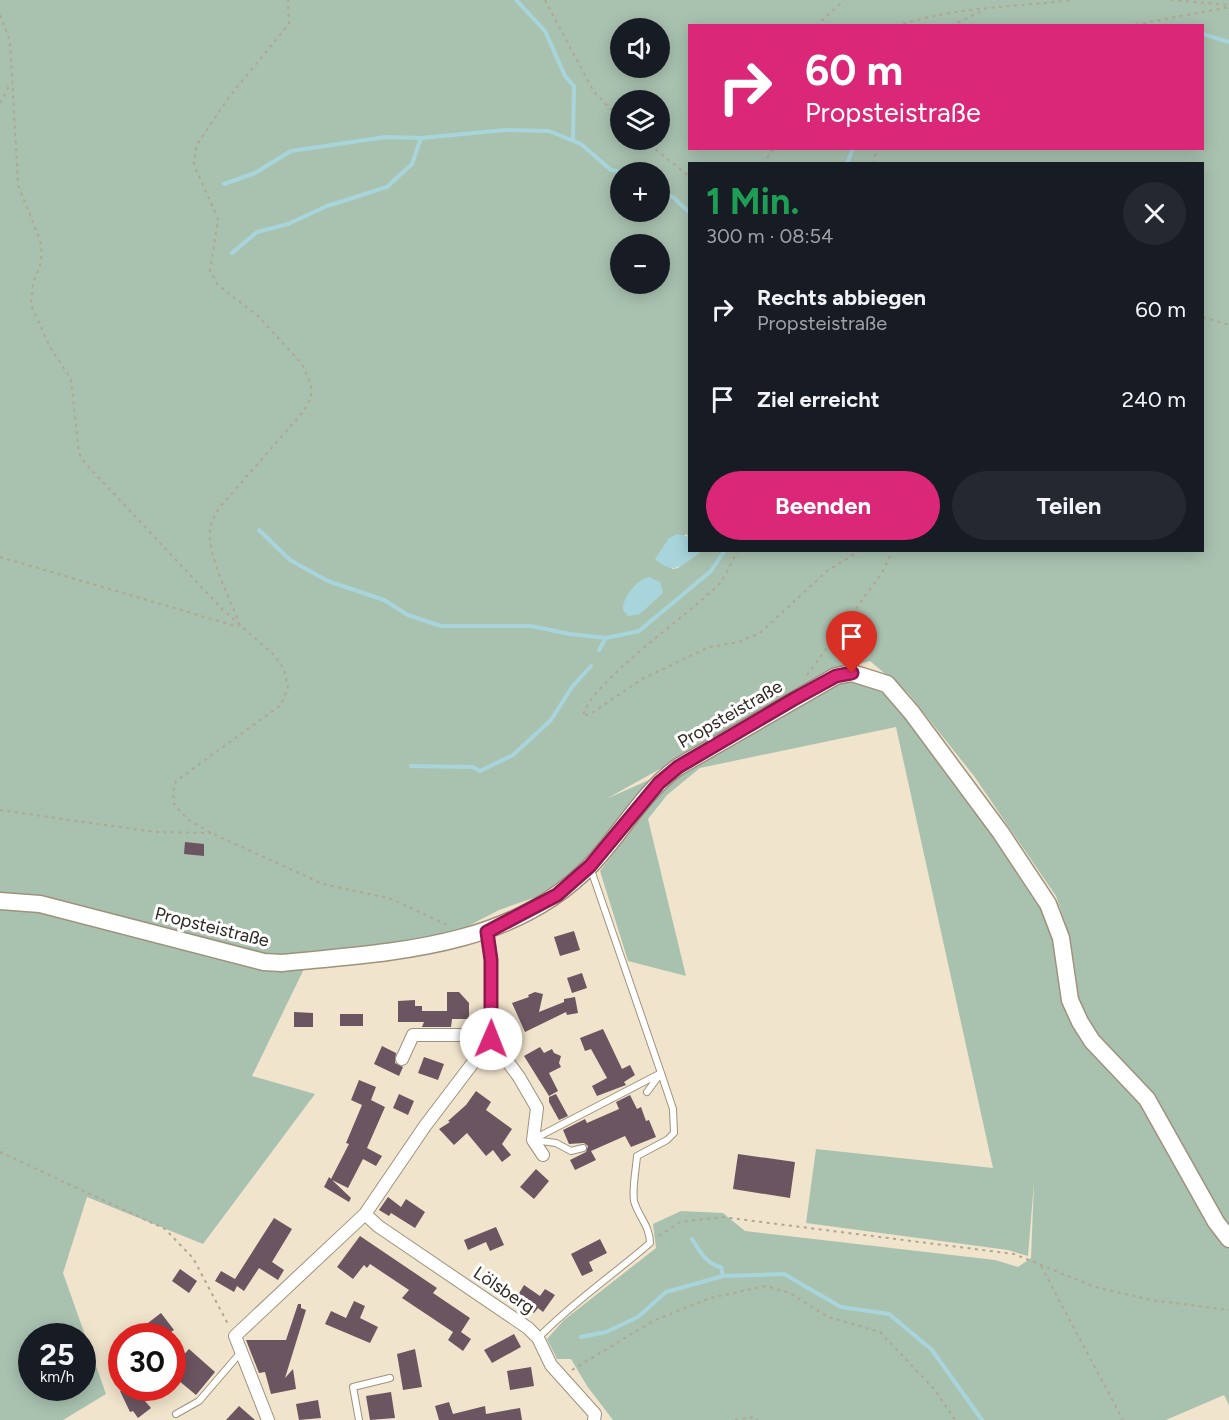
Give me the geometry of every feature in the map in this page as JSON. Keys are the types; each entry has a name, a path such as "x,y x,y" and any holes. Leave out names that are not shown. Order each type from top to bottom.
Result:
{"street":[{"name":"Propsteistraße","path":"0,901 40,904 264,962 282,963 419,947 487,932 557,895 590,866 666,776 794,699 836,676 852,673 887,684 912,713 1002,833 1037,886 1061,938 1070,1000 1080,1022 1092,1041 1147,1099 1216,1222 1229,1239"},
{"path":"487,932 491,960 491,1037 537,1108 533,1140 543,1155"},
{"path":"402,1059 413,1035 491,1037"},
{"path":"268,1420 235,1336 365,1214 425,1126 491,1037"},
{"name":"Lölsberg","path":"365,1214 378,1226 528,1328 538,1338 552,1365 595,1414 594,1420"}],"lane":[{"path":"538,1338 561,1314 604,1282 650,1243 650,1233 635,1203 637,1156 667,1140 674,1133 673,1109 590,866"},
{"path":"647,1092 661,1073"},
{"path":"533,1140 661,1073"},
{"path":"533,1140 556,1143 571,1151 584,1148"},
{"path":"176,1414 199,1401 241,1351"},
{"path":"359,1420 353,1387 390,1378"}],"path":[{"path":"241,628 210,539 213,520 219,508 304,411 310,398 311,385 302,364 258,316 213,279 209,263 218,219 194,165 196,146 209,126 229,97 288,24 288,0"},
{"path":"545,0 594,92 610,109"},
{"path":"818,24 844,0"},
{"path":"902,24 928,15 988,7 1074,0"},
{"path":"1171,0 1229,6"},
{"path":"1138,24 1229,6"},
{"path":"955,24 988,7"},
{"path":"0,15 10,41 18,185 40,240 42,253 40,266 33,283 31,305 50,347 71,379 79,453 84,462 241,628 280,662 288,688 286,697 276,711 177,781 172,792 174,804 187,819 211,833 323,884 392,899 439,920 467,937"},
{"path":"0,103 11,82"},
{"path":"656,150 688,175"},
{"path":"1204,317 1229,325"},
{"path":"737,552 721,582 659,638 626,663 595,695 583,716 592,713 642,679 709,647 739,642 760,633 827,571 858,552"},
{"path":"794,699 808,674 882,573 892,552"},
{"path":"0,557 241,628"},
{"path":"0,810 155,832 211,833"},
{"path":"0,1152 165,1229 193,1258 235,1336"},
{"path":"650,1243 680,1222 722,1217 1014,1254 1095,1287 1150,1300 1229,1310"},
{"path":"1041,1265 1123,1420"},
{"path":"562,1376 653,1321 710,1298 766,1286 790,1293 828,1317 880,1332 935,1390 955,1420"},
{"path":"735,1420 754,1418 758,1420"}],"green space":[{"path":"0,0 1229,0 1229,1405 1224,1395 1166,1420 613,1420 587,1386 571,1359 557,1359 547,1339 564,1320 656,1248 653,1224 681,1211 723,1213 745,1231 995,1260 1018,1267 1031,1258 1034,1182 1028,1256 1008,1250 806,1223 816,1149 993,1168 896,727 700,768 667,795 648,819 686,976 628,961 600,871 663,790 685,772 842,680 863,680 912,713 1062,937 1067,928 1056,896 974,776 908,693 870,661 838,670 606,799 678,767 577,871 542,895 499,910 451,935 301,955 303,971 252,1076 315,1094 203,1244 87,1197 63,1273 81,1323 18,1323 18,1401 94,1401 63,1420 0,1420"},
{"path":"96,1366 106,1394 96,1400"}],"water":[{"path":"677,534 688,537 688,552 699,553 677,567 667,567 655,559 669,538"},
{"path":"649,577 660,582 663,593 640,614 628,616 623,610 625,600 635,585"}],"building":[{"path":"185,842 204,844 204,856 184,854"},
{"path":"574,931 580,950 560,956 554,937"},
{"path":"582,973 587,988 572,993 567,978"},
{"path":"447,992 459,992 469,1003 469,1019 452,1019 451,1027 422,1027 424,1022 398,1022 398,1001 415,1000 415,1006 422,1006 422,1011 447,1011"},
{"path":"535,992 543,994 539,1012 564,1002 564,999 575,997 578,1013 567,1015 566,1012 525,1032 512,1003 529,997 528,995"},
{"path":"294,1012 313,1013 313,1027 294,1027"},
{"path":"340,1014 363,1014 363,1026 340,1026"},
{"path":"603,1029 622,1069 630,1065 635,1075 624,1082 626,1085 597,1096 592,1086 607,1078 591,1049 585,1051 580,1038"},
{"path":"382,1046 396,1053 395,1063 403,1067 399,1076 374,1064"},
{"path":"540,1047 544,1053 552,1049 554,1053 561,1056 559,1063 561,1067 549,1073 558,1091 549,1096 524,1056"},
{"path":"424,1057 444,1064 438,1080 418,1073"},
{"path":"359,1080 376,1087 371,1100 385,1107 367,1148 382,1156 376,1166 363,1159 348,1188 332,1180 351,1198 349,1202 324,1187 329,1177 331,1179 349,1144 346,1143 362,1105 351,1100"},
{"path":"476,1091 491,1102 486,1110 512,1129 502,1144 511,1155 502,1162 493,1150 486,1156 467,1133 454,1145 439,1129 450,1122 448,1121 466,1105"},
{"path":"399,1094 414,1101 408,1115 393,1108"},
{"path":"556,1094 568,1116 559,1120 549,1102 549,1097"},
{"path":"630,1095 637,1109 641,1107 656,1137 631,1147 625,1136 591,1151 596,1160 575,1170 570,1160 586,1152 588,1146 584,1143 569,1144 563,1130 585,1119 587,1123 619,1109 616,1102"},
{"path":"738,1154 795,1162 790,1198 733,1189"},
{"path":"536,1169 549,1181 534,1199 520,1187"},
{"path":"388,1197 401,1207 406,1199 425,1212 415,1228 391,1213 389,1216 379,1210"},
{"path":"274,1218 292,1229 272,1262 284,1270 278,1280 259,1268 244,1291 237,1286 234,1292 215,1281 221,1271 235,1279"},
{"path":"496,1227 504,1245 490,1251 486,1242 468,1250 464,1240"},
{"path":"360,1236 437,1288 433,1293 470,1318 461,1332 471,1339 463,1351 448,1340 453,1332 402,1298 409,1290 370,1264 367,1268 364,1265 353,1279 337,1267"},
{"path":"600,1239 607,1253 589,1262 593,1271 582,1276 571,1254"},
{"path":"180,1269 197,1281 189,1293 172,1281"},
{"path":"524,1285 540,1296 545,1289 555,1295 543,1312 538,1308 534,1313 515,1300"},
{"path":"354,1301 365,1306 360,1318 378,1327 370,1343 325,1324 331,1311 346,1318"},
{"path":"298,1304 306,1310 285,1378 293,1369 296,1389 271,1394 265,1372 259,1373 246,1340 286,1340"},
{"path":"161,1313 169,1323 148,1323"},
{"path":"514,1334 521,1347 492,1363 484,1350"},
{"path":"189,1349 215,1372 196,1395 186,1387 186,1352"},
{"path":"415,1349 422,1387 403,1390 397,1354"},
{"path":"531,1367 534,1386 510,1390 507,1371"},
{"path":"391,1392 395,1418 370,1420 366,1396"},
{"path":"318,1400 321,1418 299,1420 296,1404"},
{"path":"125,1401 145,1401 151,1408 138,1418 133,1411 130,1412"},
{"path":"449,1402 453,1414 485,1406 486,1414 520,1408 522,1420 439,1420 435,1406"},
{"path":"239,1406 255,1420 226,1420"}],"waterway":[{"path":"516,0 545,31 565,76 574,86 573,141"},
{"path":"1204,34 1229,42"},
{"path":"224,184 255,173 291,151 386,137 421,138 505,130 549,131 581,144 610,169"},
{"path":"232,253 257,232 288,224 327,206 387,187 412,164 421,138"},
{"path":"848,162 852,150"},
{"path":"670,196 688,211"},
{"path":"259,530 290,560 328,581 384,600 408,615 441,626 531,626 606,638"},
{"path":"599,650 606,638 639,631 711,571 724,552"},
{"path":"411,766 473,767 480,771 513,755 551,720 572,687 591,666"},
{"path":"692,1239 708,1260 721,1267 723,1276 784,1274 841,1307 889,1314 932,1350 982,1420"},
{"path":"581,1337 606,1332 638,1317 666,1292 723,1276"}],"route":[{"path":"491,1039 491,960 487,932 557,895 590,866 659,783 678,767 836,676 852,673"}]}
